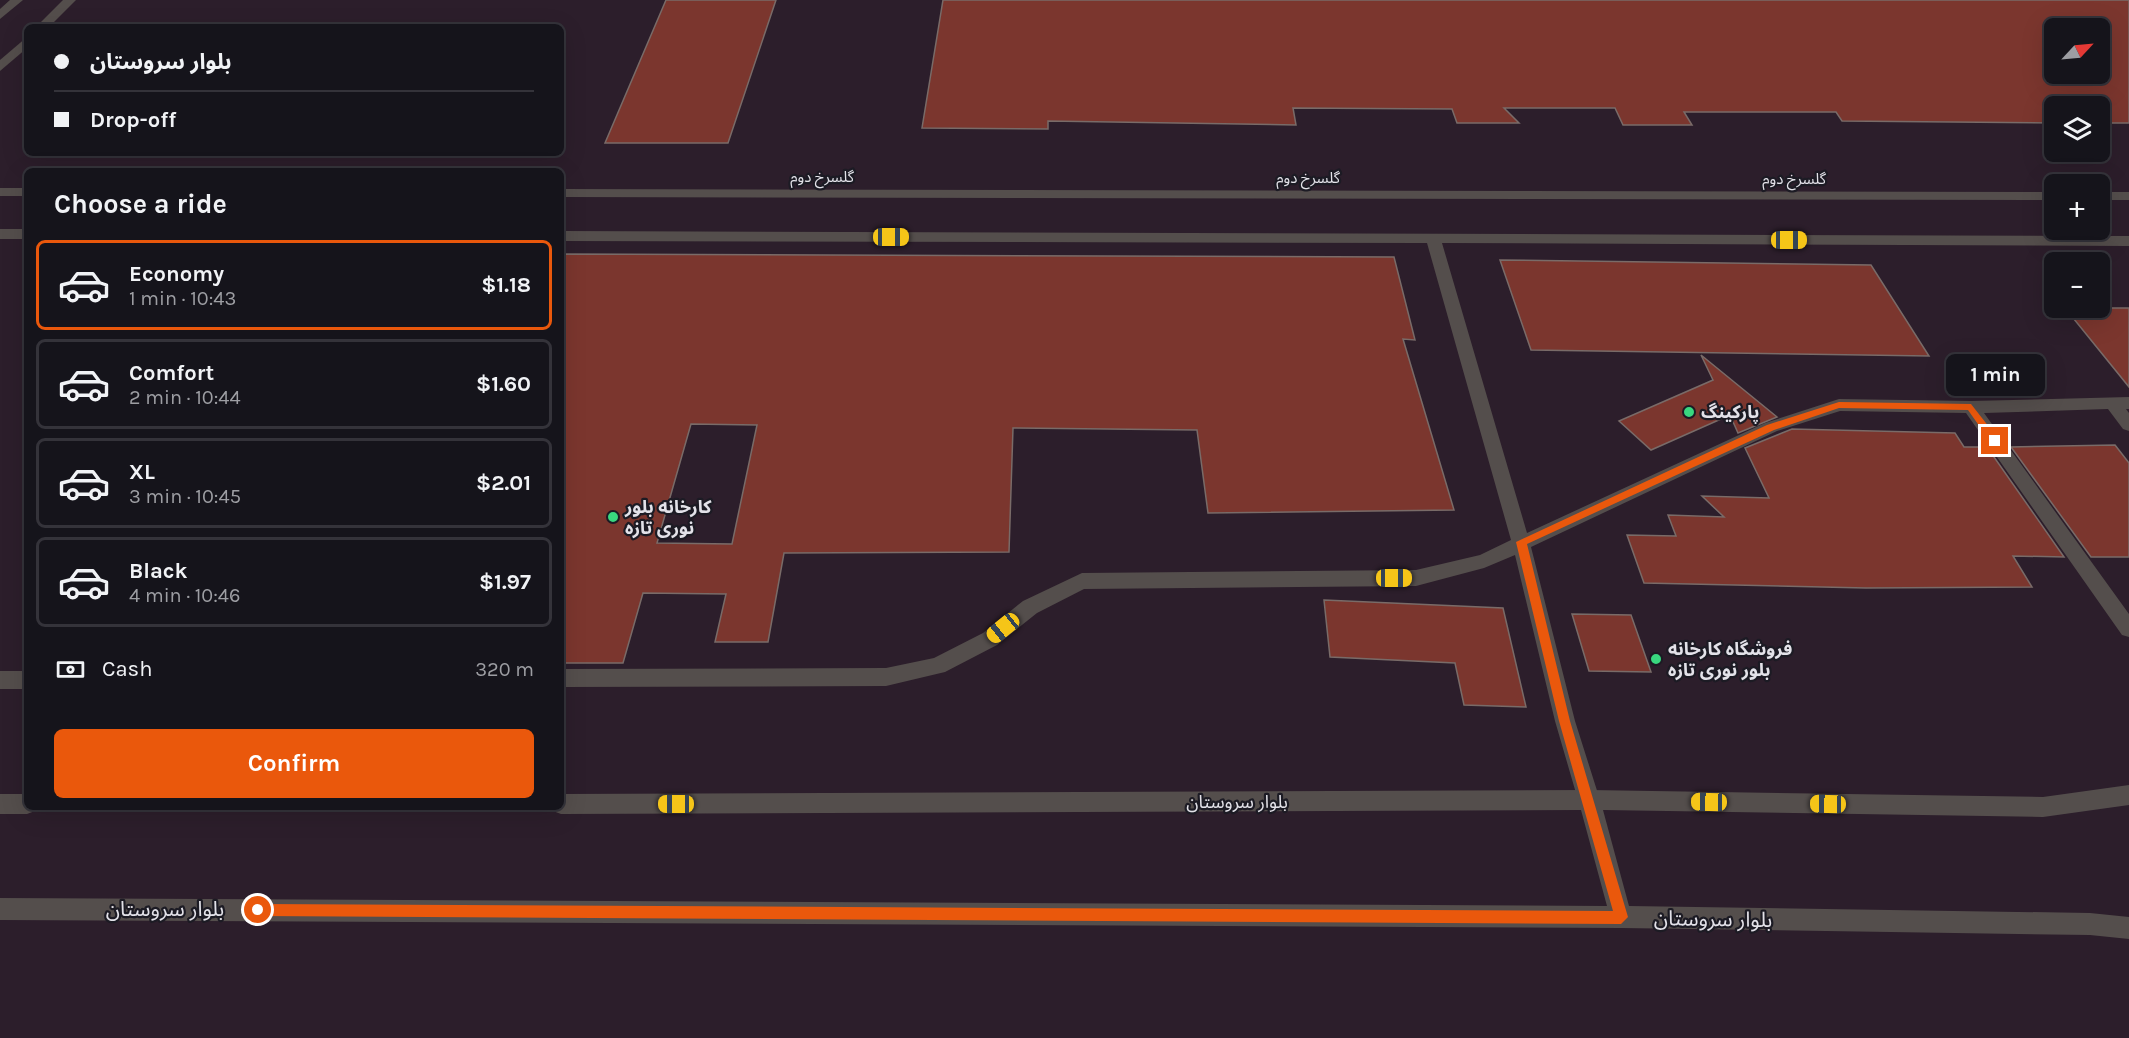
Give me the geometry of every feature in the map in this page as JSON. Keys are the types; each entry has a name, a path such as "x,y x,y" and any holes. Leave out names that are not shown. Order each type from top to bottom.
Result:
{"street":[{"path":"0,15 17,0"},
{"path":"45,24 70,0"},
{"path":"0,67 24,44"},
{"path":"0,192 24,192"},
{"name":"گلسرخ دوم","path":"564,193 2044,196"},
{"path":"2110,196 2129,196"},
{"path":"0,234 24,234"},
{"path":"564,236 2129,241"},
{"path":"1433,239 1521,542 1565,721 1621,917"},
{"path":"564,678 886,677 938,666 990,639 1030,607 1082,581 1416,578 1484,561 1771,427 1839,405 1971,407 2120,403 2129,425"},
{"path":"1971,407 2129,629"},
{"path":"0,680 24,680"},
{"name":"بلوار سروستان","path":"564,804 1589,801 2043,807 2129,795"},
{"path":"0,804 24,804"},
{"name":"بلوار سروستان","path":"0,909 1621,917 2090,924 2129,928"}],"shaded area":[{"path":"0,0 2129,0 2129,1038 0,1038"}],"building":[{"path":"666,0 776,0 728,143 605,143"},
{"path":"943,0 2129,0 2129,123 2110,123 2110,96 2044,96 2044,123 1842,121 1836,112 1684,112 1692,125 1623,125 1615,108 1504,108 1519,123 1457,123 1452,109 1293,108 1296,125 1048,121 1048,129 922,128"},
{"path":"564,254 1394,257 1415,340 1403,339 1454,510 1208,513 1197,430 1013,428 1009,552 784,553 768,642 715,642 726,594 643,593 623,663 564,663","holes":["691,424 757,425 732,544 657,543"]},
{"path":"1500,260 1871,265 1929,356 1531,350"},
{"path":"2110,308 2129,308 2129,387 2073,318 2110,318"},
{"name":"پارکینگ","path":"1701,355 1777,417 1738,433 1730,415 1651,450 1619,421 1713,380"},
{"path":"1792,429 1955,433 1964,447 1987,447 2064,557 2013,556 2032,587 1866,588 1644,583 1627,535 1676,536 1668,515 1724,517 1702,496 1769,498 1745,448"},
{"path":"2115,445 2129,463 2129,557 2091,557 2011,447"},
{"path":"1324,600 1503,608 1526,707 1464,705 1455,663 1330,657"},
{"path":"1572,614 1631,615 1651,672 1589,671"}],"place":[{"name":"پارکینگ","path":"1689,412"},
{"name":"کارخانه بلور نوری تازه","path":"613,517"},
{"name":"فروشگاه کارخانه بلور نوری تازه","path":"1656,659"}],"route":[{"path":"258,910 1621,917 1565,721 1521,542 1771,427 1839,405 1971,407 1995,441"}]}
